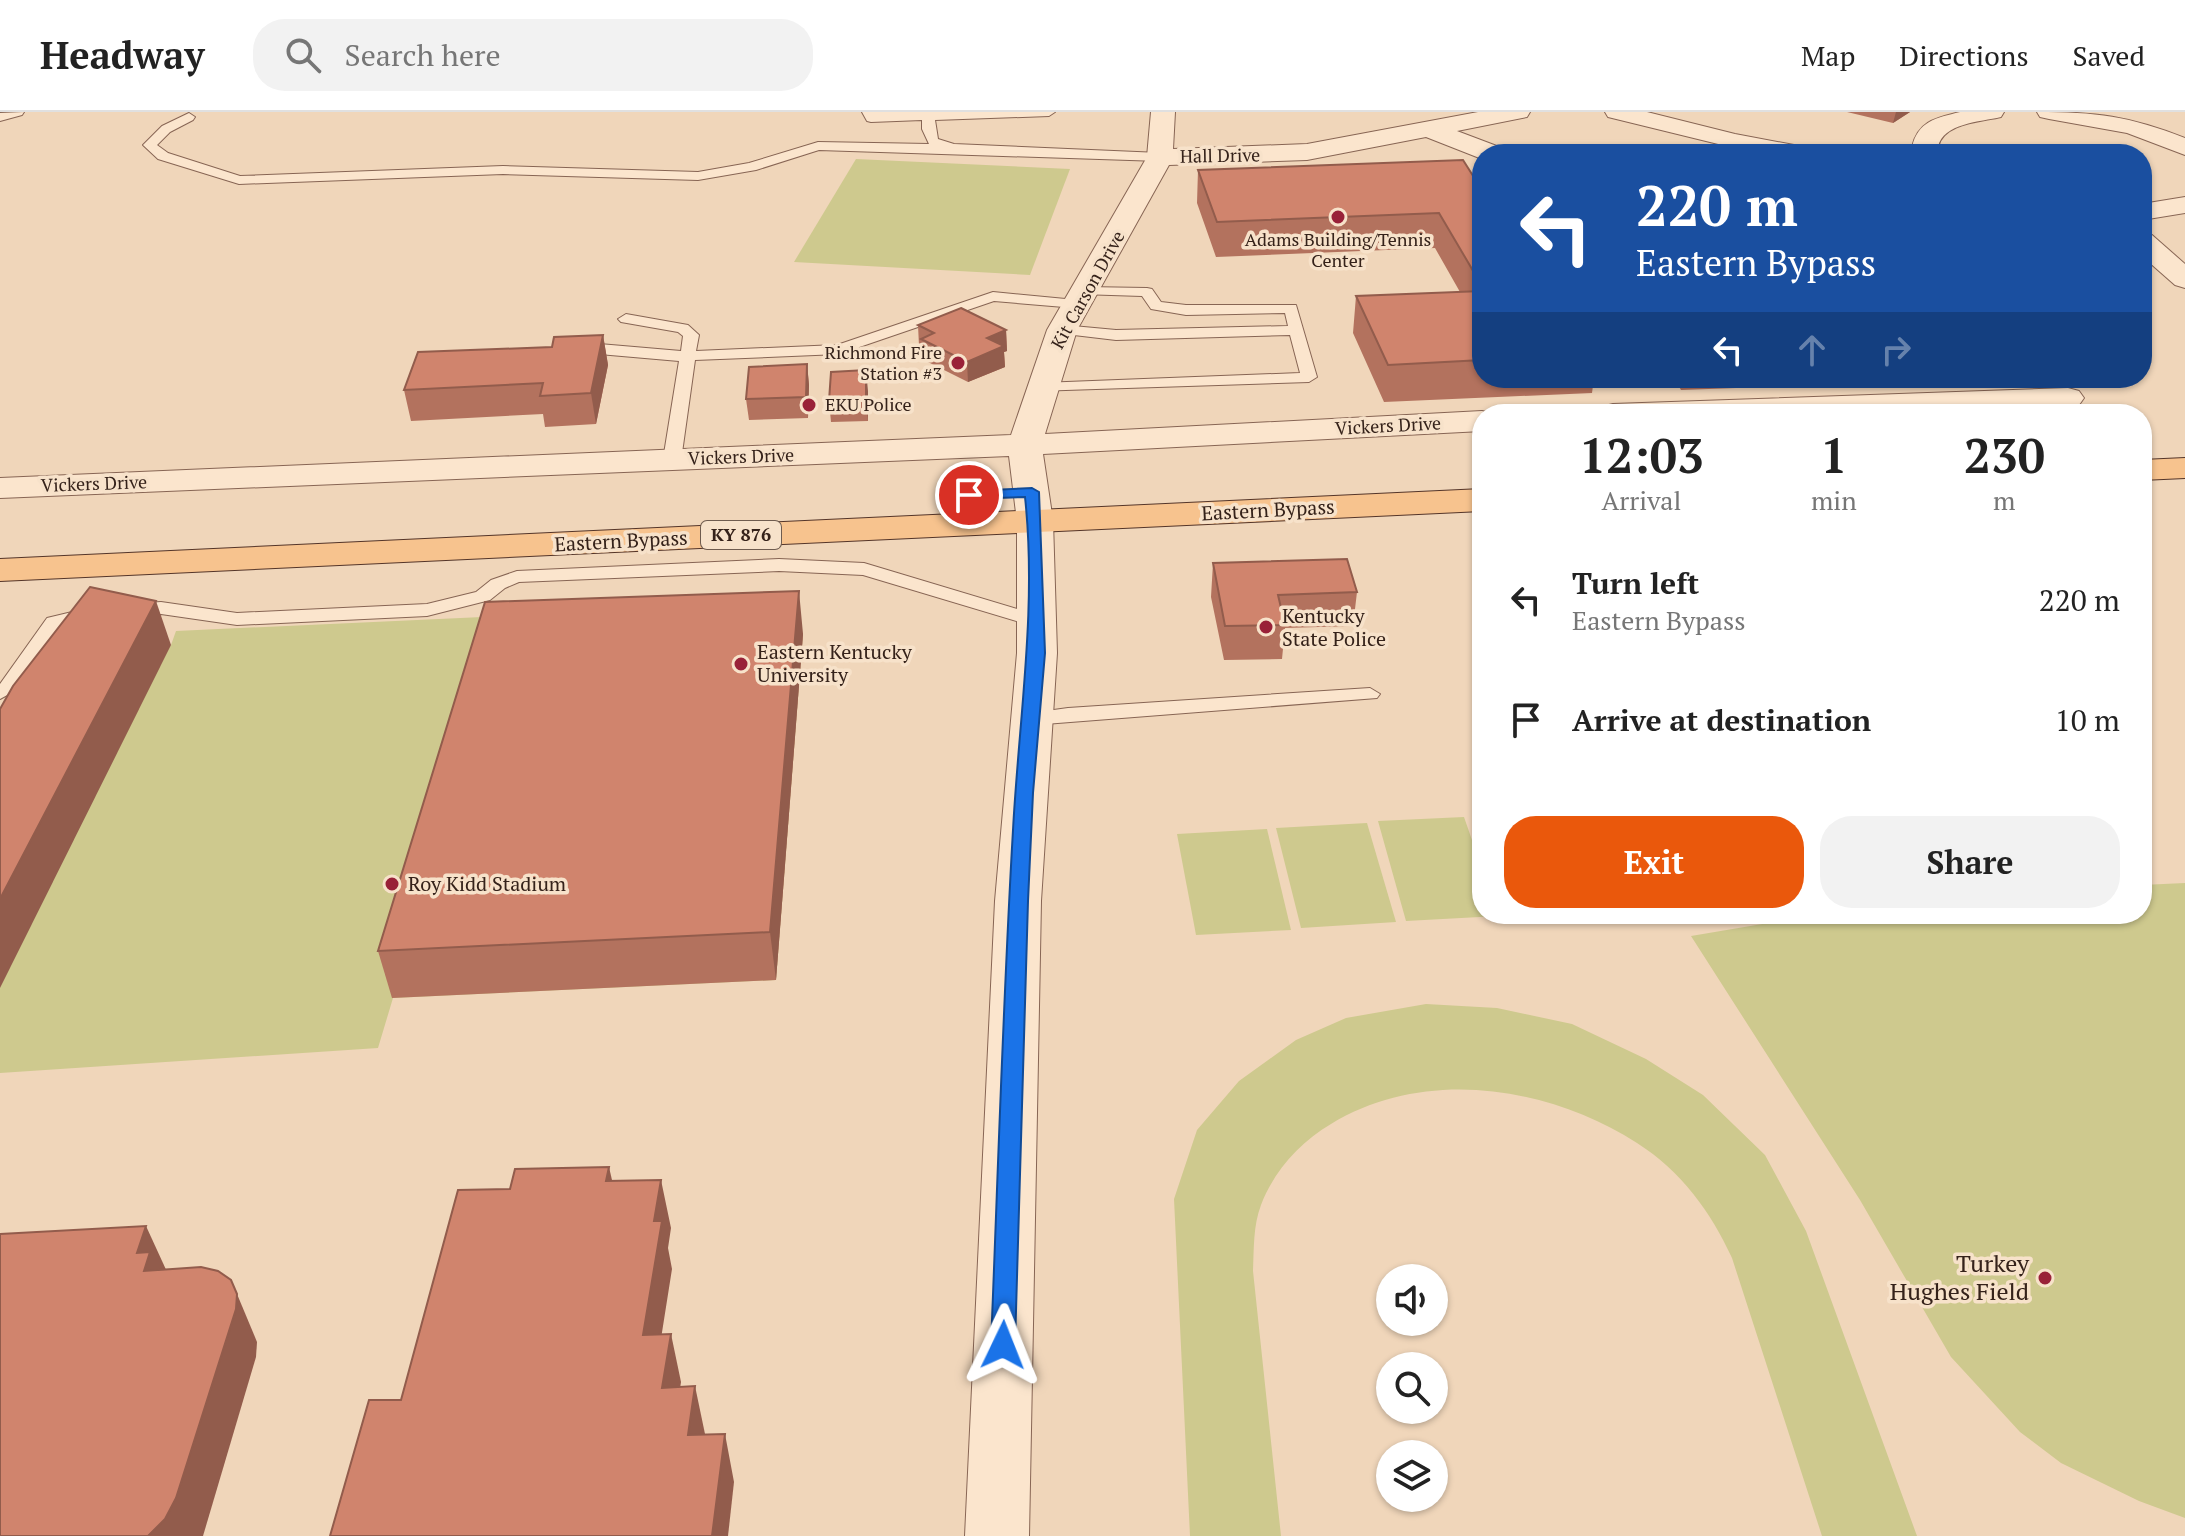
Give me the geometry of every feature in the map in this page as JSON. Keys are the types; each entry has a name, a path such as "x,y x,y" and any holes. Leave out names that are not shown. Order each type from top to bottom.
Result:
{"main road":[{"path":"2152,443 2185,441"},
{"path":"2152,470 2185,468"},
{"name":"Eastern Bypass","path":"0,570 1033,506 1472,473"},
{"name":"Eastern Bypass","path":"0,540 1033,506 1472,500"}],"street":[{"name":"Kit Carson Drive","path":"997,1536 1018,901 1037,621 1033,506 1025,445 1041,388 1074,308 1160,157 1163,112"},
{"name":"Hall Drive","path":"1160,157 1307,152 1518,112"},
{"path":"1617,112 1746,144"},
{"path":"1926,144 1928,134 1941,124 1992,112"},
{"path":"2049,112 2133,126 2185,147"},
{"path":"1431,130 1472,146"},
{"path":"2162,209 2185,232"},
{"path":"2152,250 2185,279"},
{"path":"1892,404 2068,398"},
{"name":"Vickers Drive","path":"0,488 1025,445 1472,422"}],"lane":[{"path":"868,112 871,118 929,119 1049,112"},
{"name":"Hall Drive","path":"189,117 166,129 149,145 163,156 239,180 503,170 698,176 751,167 818,146 1160,157"},
{"path":"929,119 933,141 952,148"},
{"path":"558,349 585,347 689,356 839,349 993,296 1074,308 1147,292 1156,306 1186,310 1291,308 1309,377 1041,388"},
{"path":"1074,308 1116,335 1297,330"},
{"path":"626,319 689,331 689,356 672,460"},
{"path":"0,693 13,684 54,622 77,615 161,608 237,619 427,610 483,596 498,584 517,577 779,565 864,569 1037,621"},
{"path":"1032,719 1370,694"}],"shaded area":[{"path":"856,159 1070,169 1030,275 794,262"},
{"name":"Roy Kidd Stadium","path":"504,616 803,634 776,980 393,998 378,1048 0,1073 0,788 171,645 176,631"},
{"path":"1464,817 1472,840 1472,917 1406,921 1378,821"},
{"path":"1367,823 1396,922 1301,928 1276,828"},
{"path":"1267,829 1291,930 1196,935 1177,834"},
{"name":"Turkey Hughes Field","path":"2185,883 2185,1518 2139,1501 2061,1463 2020,1432 1951,1357 1860,1200 1691,936 1762,924 2152,924 2152,885"},
{"path":"1426,1004 1497,1008 1572,1024 1646,1059 1703,1095 1765,1155 1806,1231 1917,1536 1822,1536 1732,1258 1704,1209 1667,1166 1637,1143 1602,1123 1565,1108 1526,1097 1486,1091 1446,1090 1406,1095 1367,1106 1331,1124 1299,1149 1266,1192 1254,1238 1253,1271 1281,1536 1190,1536 1174,1199 1197,1130 1239,1081 1296,1040 1346,1018"}],"building":[{"path":"1463,160 1472,174 1472,269 1439,213 1217,222 1198,170"},
{"path":"1472,291 1472,361 1388,365 1356,296"},
{"path":"961,308 1006,330 987,338 1004,346 967,362 921,339 934,333 918,325"},
{"path":"603,335 591,393 540,396 543,383 404,390 418,352 552,347 554,337"},
{"path":"807,364 806,397 746,399 749,367"},
{"path":"866,370 866,399 829,401 831,372"},
{"path":"1347,559 1357,592 1278,595 1285,625 1225,626 1213,563"},
{"path":"90,587 156,601 0,899 0,709 13,686"},
{"path":"799,591 770,932 378,951 485,602"},
{"path":"609,1167 606,1181 661,1180 654,1221 662,1221 643,1335 671,1334 662,1388 695,1386 688,1435 725,1434 712,1536 330,1536 369,1400 401,1400 458,1190 510,1189 515,1169"},
{"path":"146,1226 137,1253 150,1252 144,1271 201,1267 218,1271 231,1280 237,1294 236,1309 176,1498 165,1519 148,1536 0,1536 0,1234"}],"place":[{"name":"Adams Building/Tennis Center","path":"1338,217"},
{"name":"Richmond Fire Station #3","path":"958,363"},
{"name":"EKU Police","path":"809,405"},
{"name":"Kentucky State Police","path":"1266,627"},
{"name":"Eastern Kentucky University","path":"741,664"},
{"name":"Roy Kidd Stadium","path":"392,884"},
{"name":"Turkey Hughes Field","path":"2045,1278"}],"route":[{"path":"969,495 1032,492 1035,521 1037,653 1018,901 1003,1345"}]}
